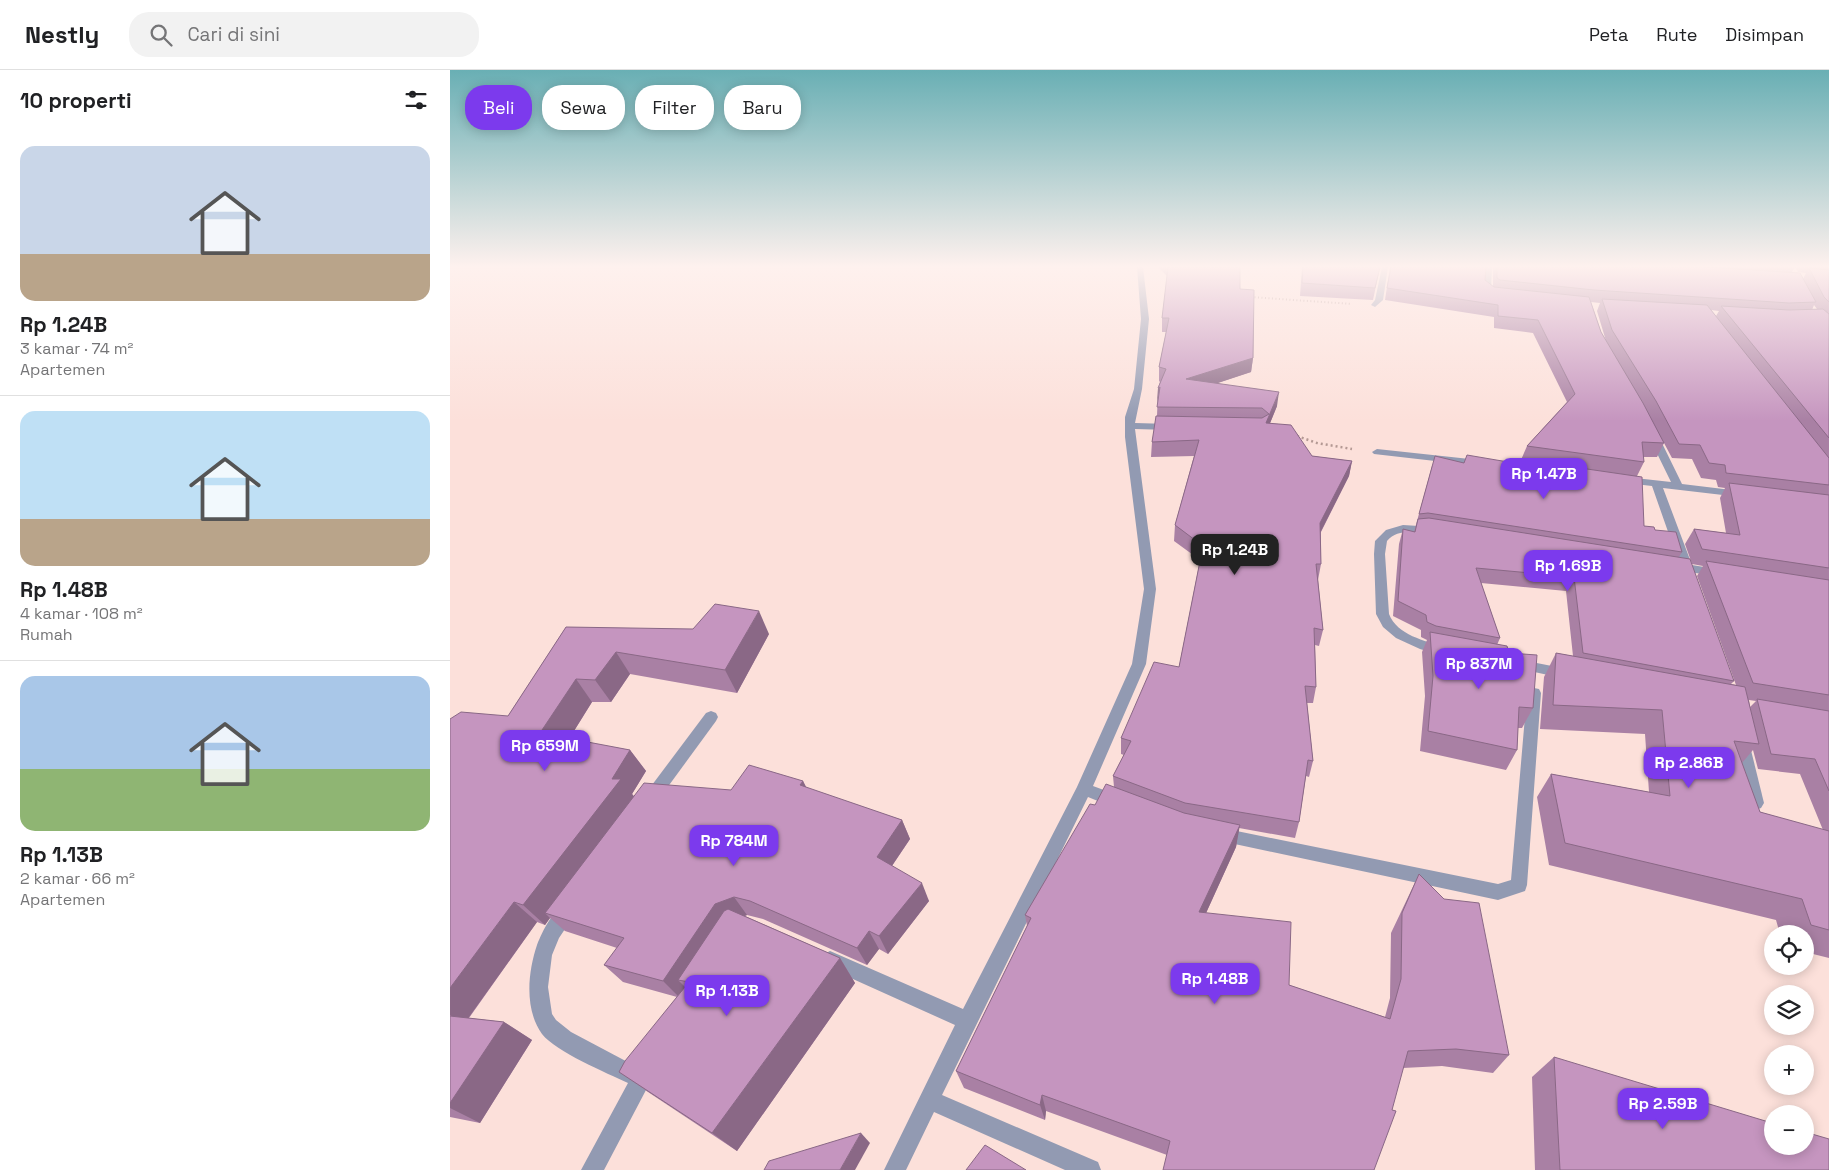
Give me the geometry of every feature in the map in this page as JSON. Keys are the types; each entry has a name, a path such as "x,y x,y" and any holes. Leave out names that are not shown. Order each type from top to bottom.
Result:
{"street":[{"path":"895,1170 967,1021 1084,789 1139,664 1148,607 1149,572 1130,417 1138,389 1145,318"},
{"path":"1648,425 1678,486"},
{"path":"1130,426 1180,427"},
{"path":"1377,452 1487,464"},
{"path":"1620,480 1754,496"},
{"path":"1657,485 1693,586"},
{"path":"1445,531 1425,528 1399,529 1387,534 1381,542 1381,595 1384,619 1396,633 1427,647 1454,652"},
{"path":"1668,565 1734,576"},
{"path":"1509,663 1574,675"},
{"path":"1210,832 1498,892 1519,885 1536,668"},
{"path":"641,812 711,717"},
{"path":"1740,732 1756,803"},
{"path":"1084,789 1129,806"},
{"path":"577,899 558,924 546,945 540,969 540,1006 549,1027 562,1038 642,1080"},
{"path":"817,954 967,1021"},
{"path":"592,1170 655,1055"},
{"path":"929,1100 1090,1170"}],"path":[{"path":"1295,435 1317,443 1377,452"}],"building":[{"path":"1169,318 1254,318 1253,358 1186,379 1279,392 1266,423 1291,425 1312,456 1352,461 1320,523 1321,564 1316,564 1323,630 1314,628 1316,687 1305,686 1313,761 1308,760 1299,822 1185,803 1113,776 1131,741 1121,738 1154,662 1179,667 1203,546 1175,525 1199,440 1152,442 1156,416 1262,418 1269,414 1262,408 1157,407 1160,387 1158,388 1166,369 1159,367"},
{"path":"1521,318 1596,318 1601,332 1664,443 1642,442 1644,462 1527,446 1575,394 1538,320"},
{"path":"1608,318 1718,318 1829,458 1829,485 1726,473 1725,465 1709,463 1700,445 1679,444 1656,401 1612,330"},
{"path":"1731,318 1829,318 1829,438"},
{"path":"1467,455 1514,463 1517,460 1539,462 1642,477 1644,526 1654,527 1655,530 1676,532 1682,552 1428,513 1419,514 1435,456 1464,463"},
{"path":"1729,483 1829,495 1829,568 1702,549 1694,529 1740,535"},
{"path":"1429,518 1690,559 1734,681 1583,653 1574,577 1476,568 1500,638 1436,626 1427,622 1426,615 1398,601 1403,529 1415,532 1418,519"},
{"path":"1706,561 1829,580 1829,695 1753,683"},
{"path":"715,604 759,611 725,670 616,652 595,680 576,679 540,733 630,750 612,779 621,779 523,905 514,902 450,988 450,719 461,712 508,716 566,627 693,629"},
{"path":"1430,632 1507,646 1509,653 1537,655 1533,708 1519,707 1517,750 1428,731 1433,676"},
{"path":"1556,653 1745,687 1759,744 1734,741 1760,812 1829,831 1829,930 1811,925 1802,899 1565,843 1551,774 1670,796 1662,710 1553,705"},
{"path":"1757,699 1829,711 1829,791 1815,759 1771,754"},
{"path":"749,765 803,781 800,785 902,820 877,857 922,883 879,936 869,931 857,948 750,901 734,897 715,904 663,981 604,965 624,938 545,913 644,783 731,790"},
{"path":"1106,784 1184,813 1240,825 1199,912 1291,922 1289,985 1390,1019 1401,979 1402,913 1419,874 1444,899 1479,903 1509,1055 1456,1049 1408,1051 1392,1110 1396,1111 1374,1170 1163,1170 1170,1141 1042,1095 1040,1105 956,1071 1031,918 1025,915 1090,804 1095,805"},
{"path":"728,909 840,958 712,1133 619,1072 625,1061 689,982 678,980 724,911"},
{"path":"450,1016 504,1022 450,1103"},
{"path":"1554,1057 1764,1121 1764,1155 1814,1155 1814,1135 1829,1139 1829,1170 1560,1170"},
{"path":"861,1133 840,1170 764,1170 769,1161"},
{"path":"985,1145 1026,1170 966,1170"}]}
